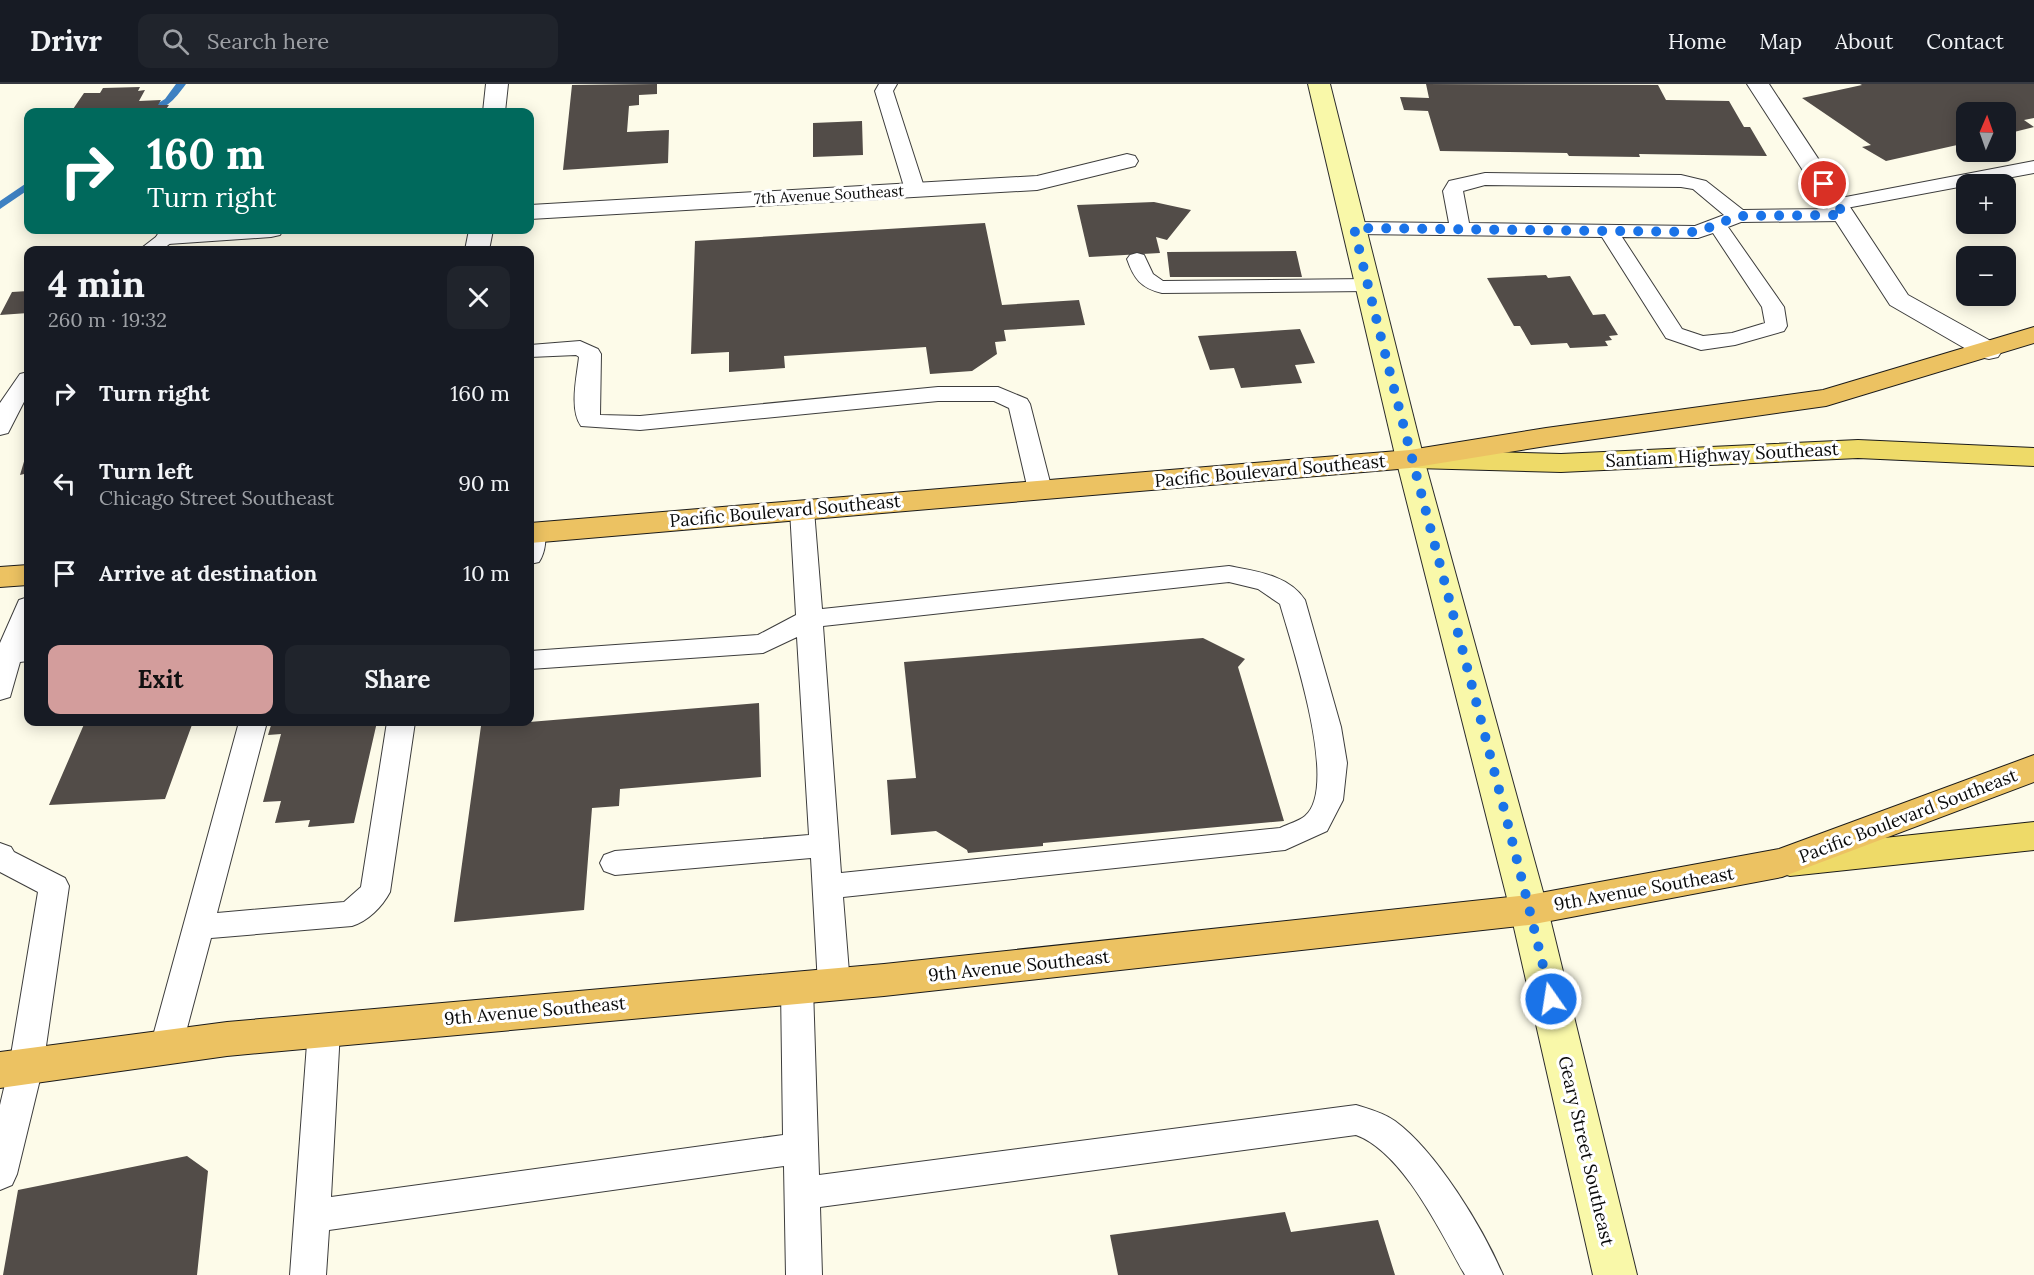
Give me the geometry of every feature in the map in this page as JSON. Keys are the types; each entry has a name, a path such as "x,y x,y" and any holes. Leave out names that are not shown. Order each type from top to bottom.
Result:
{"highway":[{"name":"Pacific Boulevard Southeast","path":"534,540 802,510 1410,459 1546,436 1826,398 1989,351 2034,335"},
{"path":"0,577 24,575"},
{"name":"Pacific Boulevard Southeast","path":"1782,863 2034,768"},
{"name":"9th Avenue Southeast","path":"13,1069 227,1039 834,985 1529,910 1782,863"}],"main road":[{"name":"Geary Street Southeast","path":"1319,84 1410,459 1529,910 1615,1275"},
{"name":"Santiam Highway Southeast","path":"1410,459 1561,463 1858,449 2034,457"},
{"name":"9th Avenue Southeast","path":"1782,863 2034,836"}],"street":[{"path":"494,108 497,84"},
{"path":"1758,84 1899,300 1989,351"},
{"name":"7th Avenue Southeast","path":"534,212 1037,183 1127,161"},
{"path":"158,244 239,234"}],"lane":[{"path":"888,84 884,91 915,190"},
{"path":"1354,228 1698,232 1738,216 1840,210 2034,167"},
{"path":"1460,229 1453,190 1456,185 1485,179 1681,181 1699,185 1738,216"},
{"path":"1608,231 1674,333 1701,342 1735,339 1776,326 1773,307 1717,225"},
{"path":"1137,259 1143,277 1153,285 1162,287 1368,285"},
{"path":"534,351 580,348 590,354 587,400 590,421 640,423 938,394 998,394 1019,404 1040,490"},
{"path":"0,428 13,399 24,384"},
{"path":"802,510 834,985"},
{"path":"534,660 763,644 810,619 1229,574 1266,582 1292,600 1327,728 1332,763 1329,800 1317,823 1285,839 828,886"},
{"path":"0,690 19,653 24,627"},
{"path":"166,1047 252,726"},
{"path":"198,927 352,914 375,892 400,726"},
{"path":"615,863 826,845"},
{"path":"0,855 3,860 54,886 13,1069 0,1174"},
{"path":"797,988 804,1275"},
{"path":"308,1275 324,1030"},
{"path":"802,1193 1356,1120 1380,1129 1409,1155 1485,1275"},
{"path":"312,1216 800,1148"}],"building":[{"path":"657,84 657,94 639,95 639,105 629,106 627,132 669,130 668,163 563,170 572,85"},
{"path":"1426,84 1658,85 1666,100 1729,101 1744,127 1750,127 1767,156 1639,154 1640,157 1569,156 1567,153 1440,151 1428,111 1404,110 1400,97 1429,98"},
{"path":"1860,84 2034,84 2034,118 2024,120 2034,127 2016,132 2016,102 1956,102 1956,145 1886,161 1862,147 1871,145 1802,98 1862,85"},
{"path":"140,87 138,91 145,90 139,101 161,100 158,105 169,105 167,108 74,108 84,93 100,93 103,88"},
{"path":"862,121 863,155 813,157 813,123"},
{"path":"1154,202 1191,210 1167,240 1156,237 1160,253 1089,257 1077,205"},
{"path":"985,223 1002,305 1079,300 1085,325 1004,330 1006,341 995,342 997,354 972,371 930,374 926,347 784,356 785,368 729,372 729,352 691,354 695,241"},
{"path":"1296,251 1302,277 1170,277 1167,252"},
{"path":"1546,275 1548,278 1570,276 1593,315 1605,314 1618,335 1609,336 1612,340 1605,341 1608,346 1570,348 1567,343 1531,345 1520,326 1514,326 1487,278"},
{"path":"24,291 24,313 0,315 12,292"},
{"path":"1300,329 1315,363 1295,365 1302,383 1241,388 1234,368 1210,370 1198,336"},
{"path":"24,462 24,474 20,475"},
{"path":"1203,638 1245,659 1238,667 1284,821 1043,843 1043,846 968,853 967,850 936,831 891,835 887,780 916,778 904,662"},
{"path":"759,703 761,777 620,789 619,806 592,808 584,910 454,922 481,726 534,726 534,722"},
{"path":"83,726 192,726 165,799 49,805"},
{"path":"271,726 376,726 354,823 308,827 310,820 275,823 281,801 263,802 281,734 268,735"},
{"path":"187,1156 208,1171 197,1275 3,1275 18,1190"},
{"path":"1285,1212 1291,1232 1378,1220 1395,1275 1118,1275 1110,1235"}],"waterway":[{"path":"156,108 169,101 181,84"},
{"path":"0,206 24,188"}],"route":[{"path":"1551,999 1410,459 1354,228 1698,232 1738,216 1844,215 1824,184"}]}
